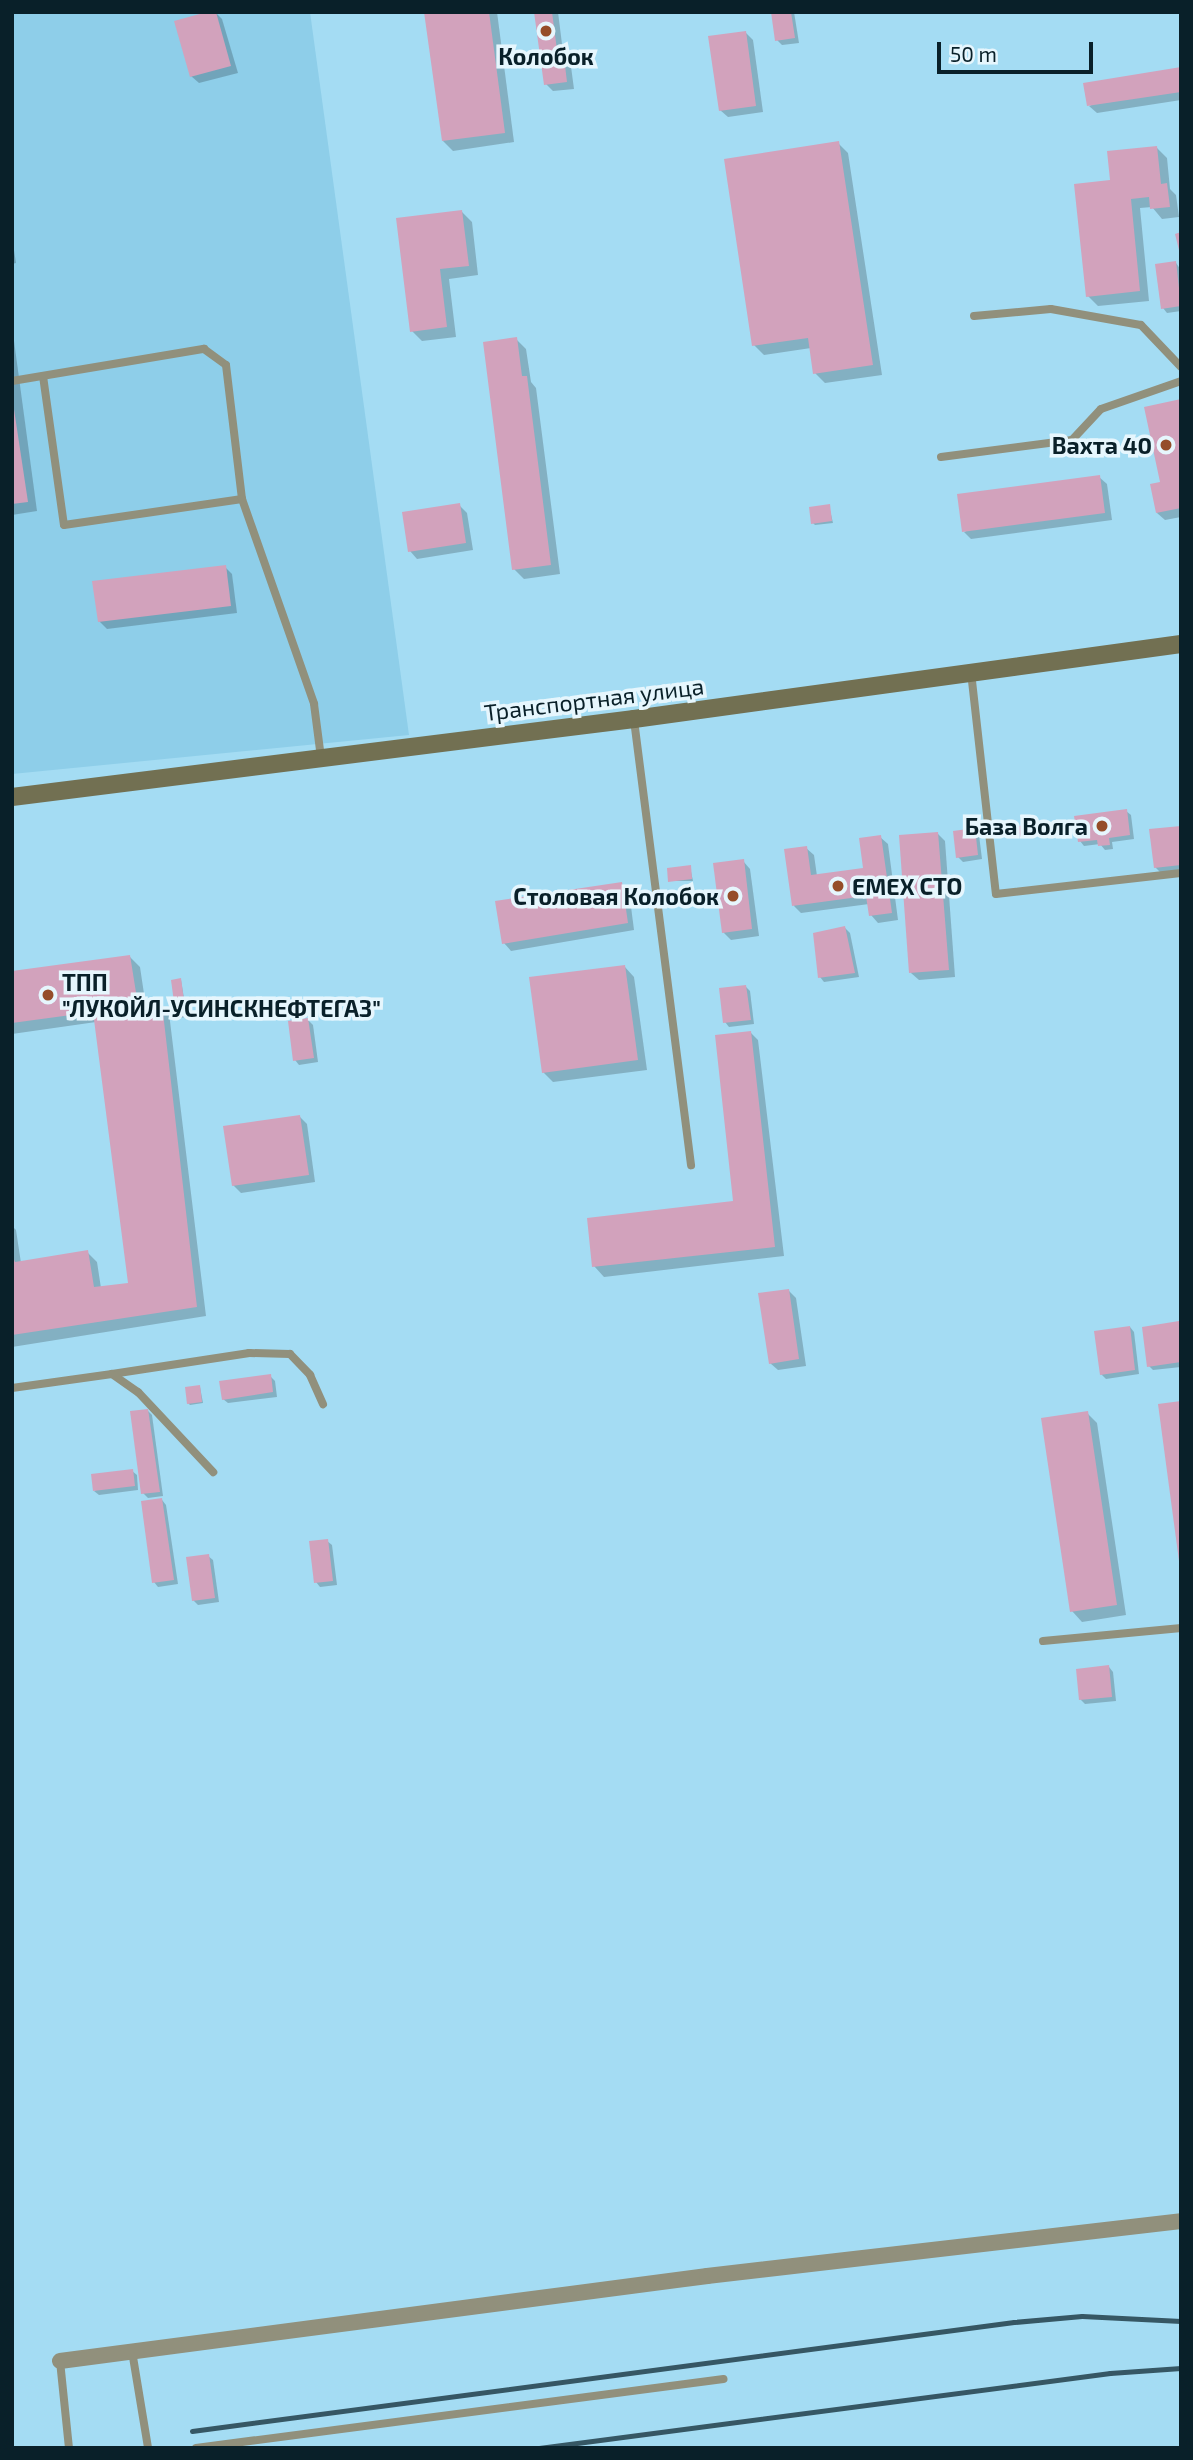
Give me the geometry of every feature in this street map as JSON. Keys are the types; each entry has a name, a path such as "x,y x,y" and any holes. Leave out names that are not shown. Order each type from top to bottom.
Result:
{"street":[{"name":"Транспортная улица","path":"12,797 634,719 1181,644"},
{"path":"60,2361 707,2276 1181,2221"}],"lane":[{"path":"974,316 1051,309 1141,326 1181,367"},
{"path":"12,382 204,349 226,365 242,499 314,704 321,758"},
{"path":"43,376 64,525 242,499"},
{"path":"941,457 1072,440 1101,409 1181,381"},
{"path":"971,672 996,894 1181,873"},
{"path":"634,719 691,1165"},
{"path":"12,1388 249,1353 289,1354 310,1375 324,1404"},
{"path":"112,1374 138,1392 213,1472"},
{"path":"1043,1641 1181,1628"},
{"path":"132,2351 148,2448"},
{"path":"60,2361 69,2448"},
{"path":"196,2448 724,2379"}],"shaded area":[{"path":"12,12 310,12 409,735 12,774"}],"building":[{"path":"216,12 231,66 190,77 174,21"},
{"path":"424,12 489,12 505,133 442,141"},
{"name":"Колобок","path":"534,12 552,12 557,50 563,49 567,82 544,85"},
{"path":"771,12 791,12 795,38 775,41"},
{"path":"746,31 756,106 719,111 708,36"},
{"path":"1181,67 1181,92 1087,106 1083,83"},
{"path":"839,141 873,365 813,374 808,338 752,346 724,159"},
{"path":"1157,146 1161,184 1167,183 1170,207 1150,209 1149,197 1131,199 1140,291 1086,297 1074,184 1110,180 1107,151"},
{"path":"462,210 469,266 440,269 447,327 410,332 396,218"},
{"path":"1181,232 1181,254 1180,254 1175,234"},
{"path":"1176,261 1181,306 1161,309 1155,264"},
{"path":"517,337 522,376 527,376 551,565 512,570 483,342"},
{"path":"12,396 28,502 12,504"},
{"name":"Вахта 40","path":"1181,399 1181,508 1156,513 1150,484 1160,482 1144,407"},
{"path":"1100,475 1105,513 962,532 957,494"},
{"path":"460,503 466,543 408,552 402,512"},
{"path":"830,504 832,521 811,524 809,507"},
{"path":"226,565 231,606 98,622 92,581"},
{"name":"База Волга","path":"1127,809 1130,835 1109,838 1110,845 1098,846 1097,840 1078,842 1074,816"},
{"path":"1037,823 1039,835 1020,838 1018,826"},
{"path":"1181,826 1181,865 1154,868 1149,829"},
{"path":"975,828 978,855 956,858 953,831"},
{"path":"938,832 949,970 909,973 899,835"},
{"name":"EMEX СТО","path":"881,835 892,913 869,916 866,896 792,906 784,849 807,846 811,875 863,868 859,838"},
{"name":"Столовая Колобок","path":"744,859 752,929 722,933 713,863"},
{"path":"691,865 692,879 668,882 667,868"},
{"path":"622,882 628,923 502,944 495,901"},
{"path":"845,926 855,973 818,978 813,933"},
{"path":"130,955 138,1005 121,1009 162,1004 197,1307 12,1335 12,1254 15,1262 88,1250 94,1287 128,1283 93,1012 12,1023 12,971"},
{"path":"625,965 638,1060 542,1073 529,977"},
{"path":"181,978 186,1016 176,1017 171,980"},
{"path":"746,985 751,1020 723,1023 719,988"},
{"path":"308,1018 314,1058 293,1061 288,1021"},
{"path":"751,1031 775,1247 592,1267 587,1218 733,1201 715,1035"},
{"path":"300,1115 309,1175 232,1186 223,1126"},
{"path":"789,1289 799,1359 769,1364 758,1293"},
{"path":"1179,1321 1181,1362 1147,1367 1142,1327"},
{"path":"1130,1326 1135,1370 1100,1375 1094,1331"},
{"path":"271,1374 273,1392 222,1400 219,1381"},
{"path":"200,1385 202,1402 187,1404 185,1387"},
{"path":"1181,1401 1181,1561 1179,1561 1158,1404"},
{"path":"148,1409 160,1492 141,1494 130,1411"},
{"path":"1088,1411 1117,1605 1070,1612 1041,1418"},
{"path":"133,1469 135,1486 93,1491 91,1474"},
{"path":"162,1498 174,1580 152,1583 141,1501"},
{"path":"328,1539 333,1581 314,1583 309,1541"},
{"path":"209,1554 215,1598 192,1601 186,1557"},
{"path":"1109,1665 1112,1697 1079,1700 1076,1669"}],"railway":[{"path":"192,2431 1014,2322 1082,2316 1181,2321"},
{"path":"539,2448 1110,2373 1181,2368"}],"place":[{"name":"Колобок","path":"546,31"},
{"name":"Вахта 40","path":"1166,445"},
{"name":"База Волга","path":"1102,826"},
{"name":"EMEX СТО","path":"838,886"},
{"name":"Столовая Колобок","path":"733,896"},
{"name":"ТПП \"ЛУКОЙЛ-УСИНСКНЕФТЕГАЗ\"","path":"48,995"}]}
